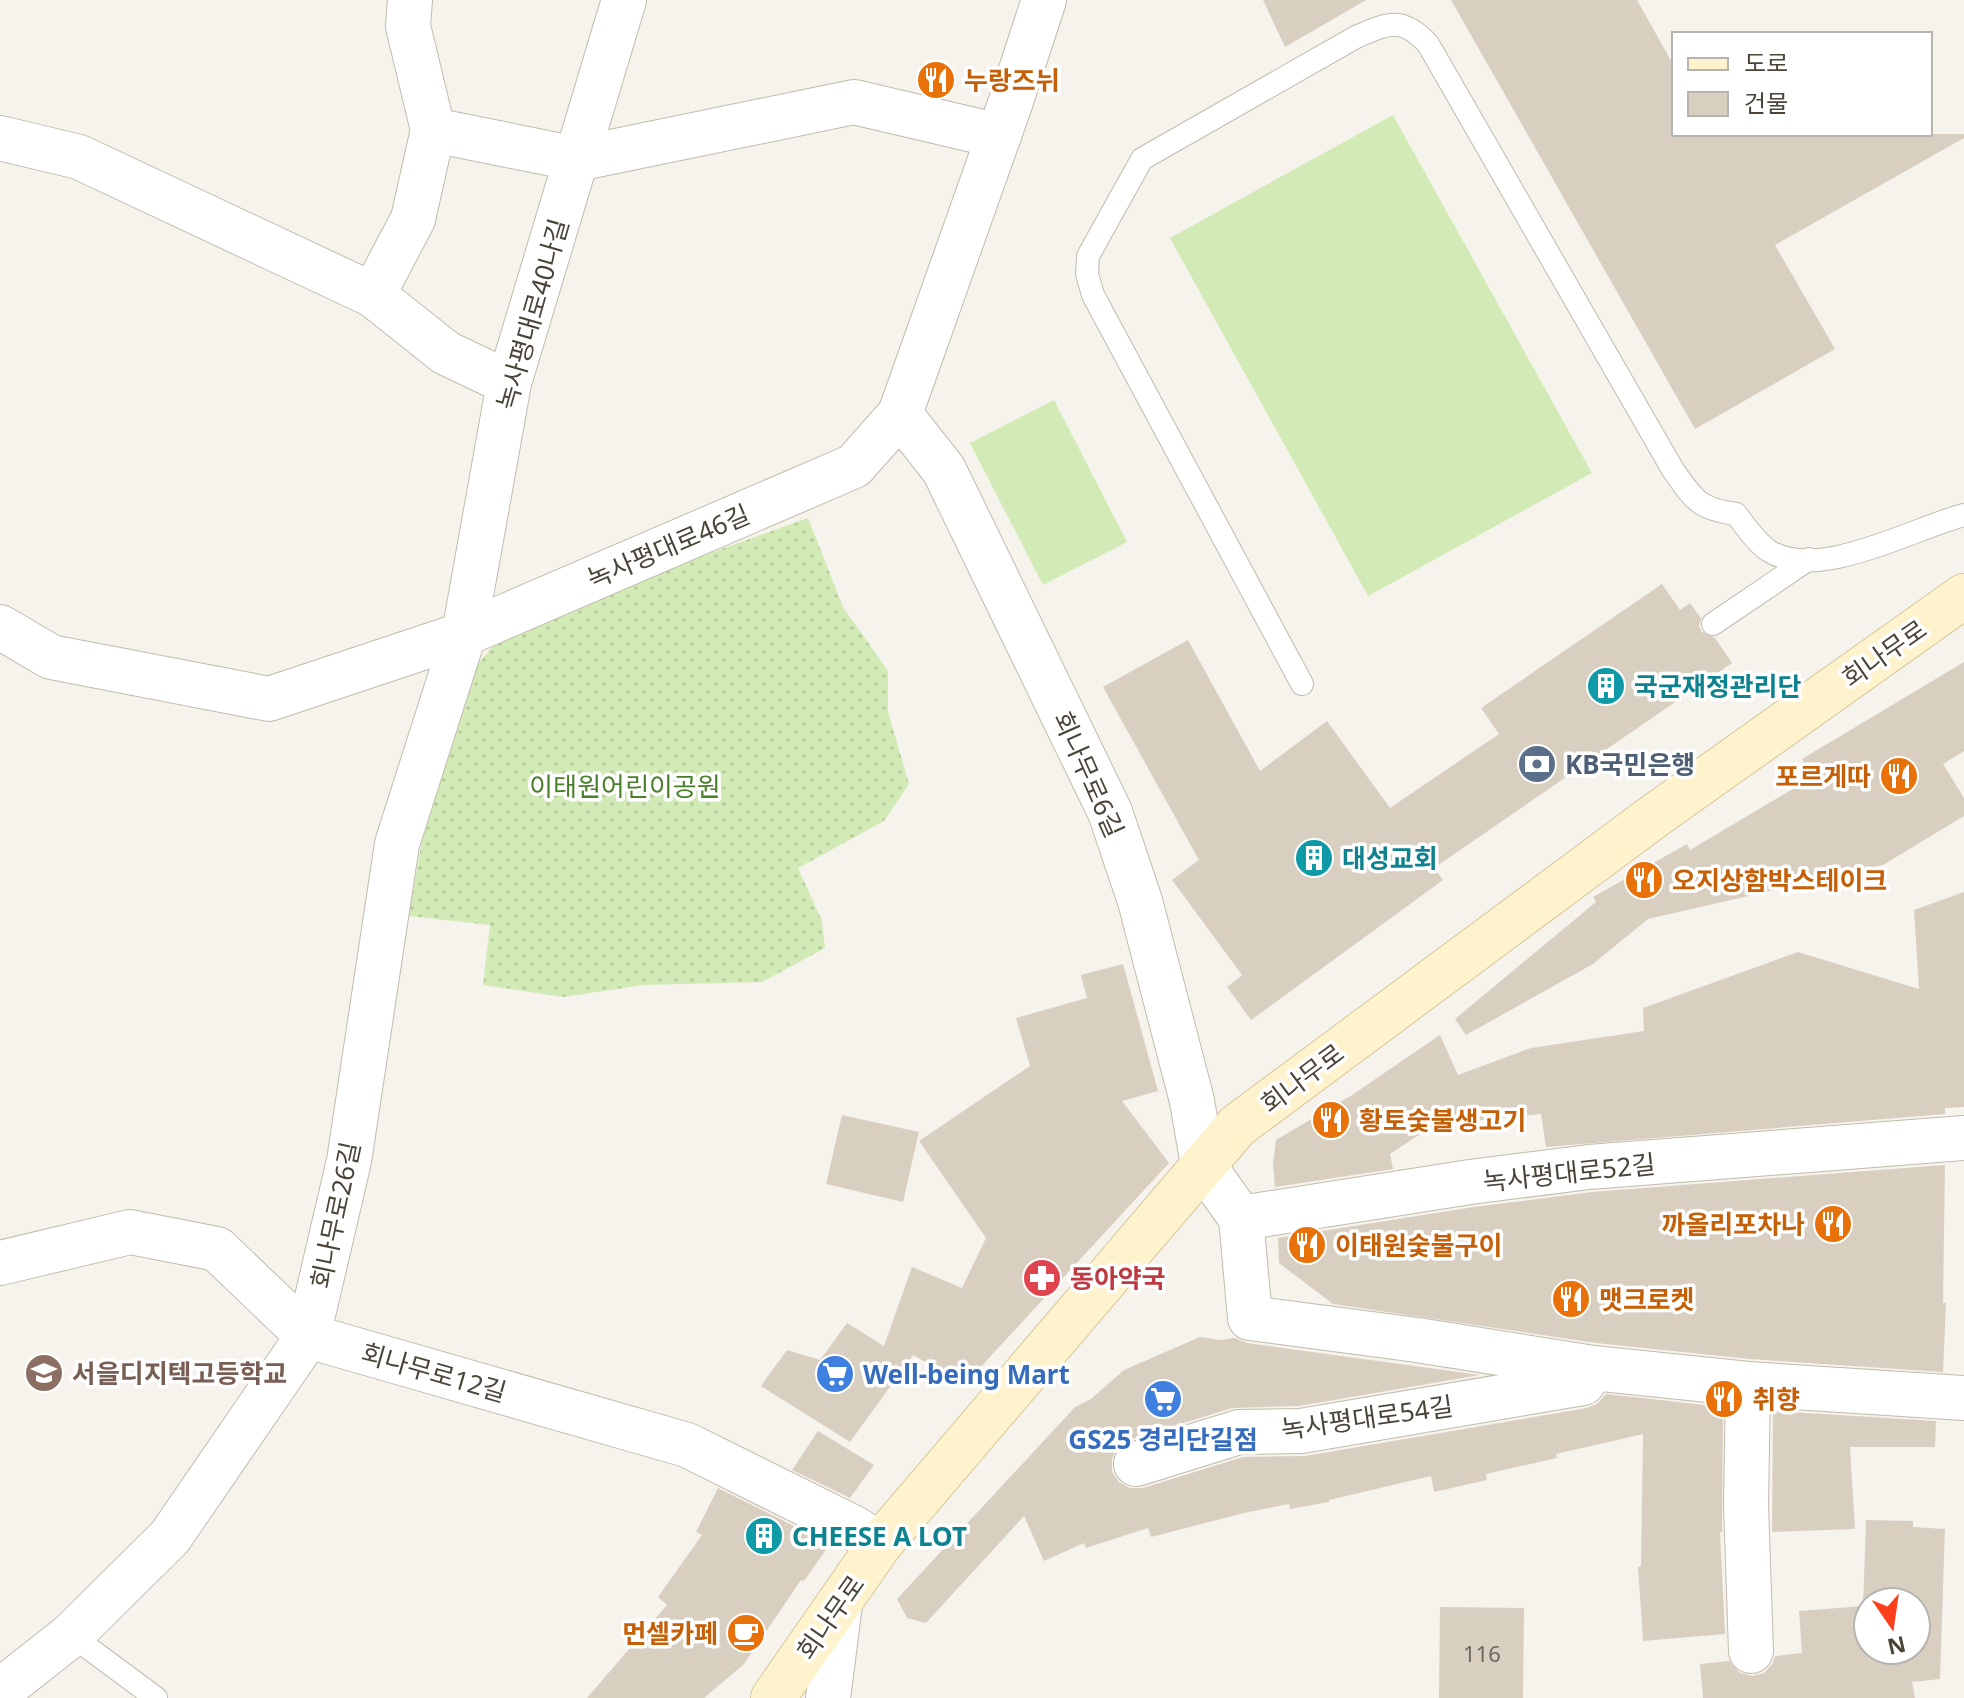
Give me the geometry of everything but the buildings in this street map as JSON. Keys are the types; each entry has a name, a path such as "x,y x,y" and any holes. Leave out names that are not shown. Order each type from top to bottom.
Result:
{"main road":[{"name":"회나무로","path":"773,1698 880,1544 1237,1126 1653,817 1964,596"}],"street":[{"path":"373,295 413,219 433,130 408,26 410,0"},
{"name":"녹사평대로40나길","path":"464,634 509,383 624,0"},
{"name":"녹사평대로46길","path":"0,627 51,657 269,699 464,634 854,466 900,414 1044,0"},
{"path":"433,130 577,159 854,102 999,136"},
{"path":"0,138 79,157 373,295 446,353 509,383"},
{"name":"회나무로6길","path":"900,414 944,470 1110,812 1140,901 1192,1101 1203,1165"},
{"name":"회나무로26길","path":"0,1691 71,1635 170,1537 308,1336 349,1161 397,844 464,634"},
{"name":"녹사평대로52길","path":"1241,1218 1470,1182 1589,1167 1964,1138"},
{"path":"1203,1165 1241,1218 1250,1318 1593,1368 1748,1384 1964,1398"},
{"name":"회나무로12길","path":"0,1263 130,1232 217,1249 308,1336 687,1445 880,1544"},
{"name":"녹사평대로54길","path":"1136,1464 1239,1432 1301,1431 1583,1383 1593,1368"},
{"path":"1748,1384 1746,1505 1751,1651"},
{"path":"828,1698 840,1604"}],"lane":[{"path":"1302,684 1093,295 1087,274 1088,256 1142,159 1356,37 1381,26 1401,24 1415,30 1428,44 1673,470 1693,499 1707,509 1736,514 1753,537 1771,552 1794,559 1823,560 1857,552 1964,515"},
{"path":"1713,624 1809,559"},
{"path":"71,1635 156,1698"}],"green space":[{"path":"1393,115 1592,473 1368,596 1170,238"},
{"path":"1054,400 1127,542 1043,585 970,443"},
{"name":"이태원어린이공원","path":"808,518 843,607 888,671 888,712 909,784 884,821 798,868 822,921 825,948 762,982 644,985 563,997 483,985 490,925 409,916 446,701 512,624"}],"place":[{"name":"누랑즈뉘","path":"936,80"},
{"name":"국군재정관리단","path":"1606,686"},
{"name":"KB국민은행","path":"1537,764"},
{"name":"포르게따","path":"1899,776"},
{"name":"대성교회","path":"1314,858"},
{"name":"오지상함박스테이크","path":"1644,880"},
{"name":"황토숯불생고기","path":"1331,1120"},
{"name":"까올리포차나","path":"1833,1224"},
{"name":"이태원숯불구이","path":"1307,1245"},
{"name":"동아약국","path":"1042,1278"},
{"name":"맷크로켓","path":"1571,1299"},
{"name":"서을디지텍고등학교","path":"44,1373"},
{"name":"Well-being Mart","path":"835,1374"},
{"name":"GS25 경리단길점","path":"1163,1399"},
{"name":"취향","path":"1724,1399"},
{"name":"CHEESE A LOT","path":"764,1536"},
{"name":"먼셀카페","path":"746,1633"}]}
